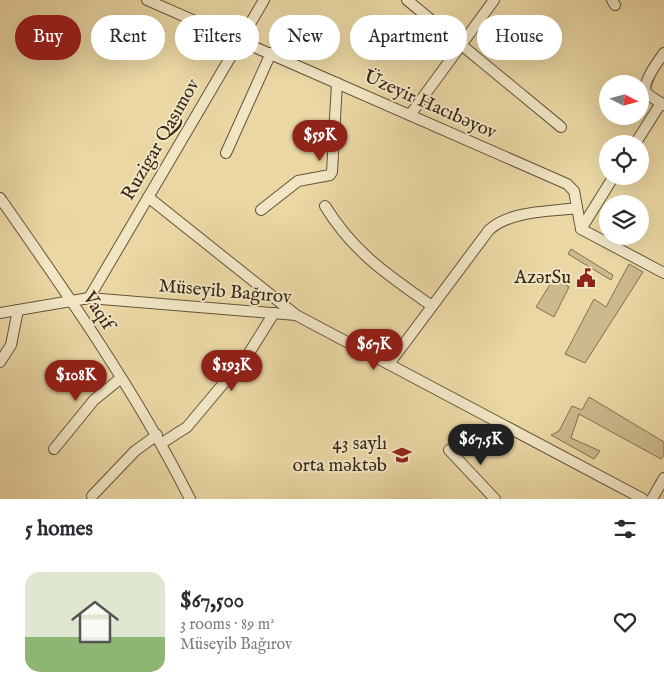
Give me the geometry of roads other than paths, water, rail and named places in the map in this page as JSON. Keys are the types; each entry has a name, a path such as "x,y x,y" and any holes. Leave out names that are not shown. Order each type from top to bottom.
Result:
{"street":[{"name":"Üzeyir Hacıbəyov","path":"147,0 163,3 188,15"},
{"name":"Ruzigar Qasımov","path":"255,15 264,0"},
{"path":"408,0 426,15"},
{"path":"467,37 494,0"},
{"path":"467,50 561,126"},
{"path":"641,135 662,104 647,93 645,88 653,68 664,52"},
{"path":"226,153 269,57"},
{"name":"Ruzigar Qasımov","path":"89,298 228,60"},
{"name":"Üzeyir Hacıbəyov","path":"286,60 567,184 574,190 581,229"},
{"path":"410,115 450,60"},
{"path":"261,210 298,181 330,176 332,172 337,83"},
{"path":"608,185 581,229 664,273"},
{"path":"148,197 296,315"},
{"name":"Vaqif","path":"0,198 72,301 121,378 159,439 190,499"},
{"path":"325,206 341,232 357,249 379,268 432,306"},
{"path":"389,364 489,230 498,222 518,216 577,208"},
{"name":"Müseyib Bağırov","path":"0,312 89,298 296,315 643,499"},
{"path":"0,362 11,345 18,310"},
{"path":"92,496 135,451 187,427 249,353 274,313"},
{"path":"54,448 94,400 121,378"},
{"path":"449,450 495,499"},
{"path":"652,499 664,478"}],"place":[{"name":"AzərSu","path":"586,278"},
{"name":"43 saylı orta məktəb","path":"402,455"}]}
